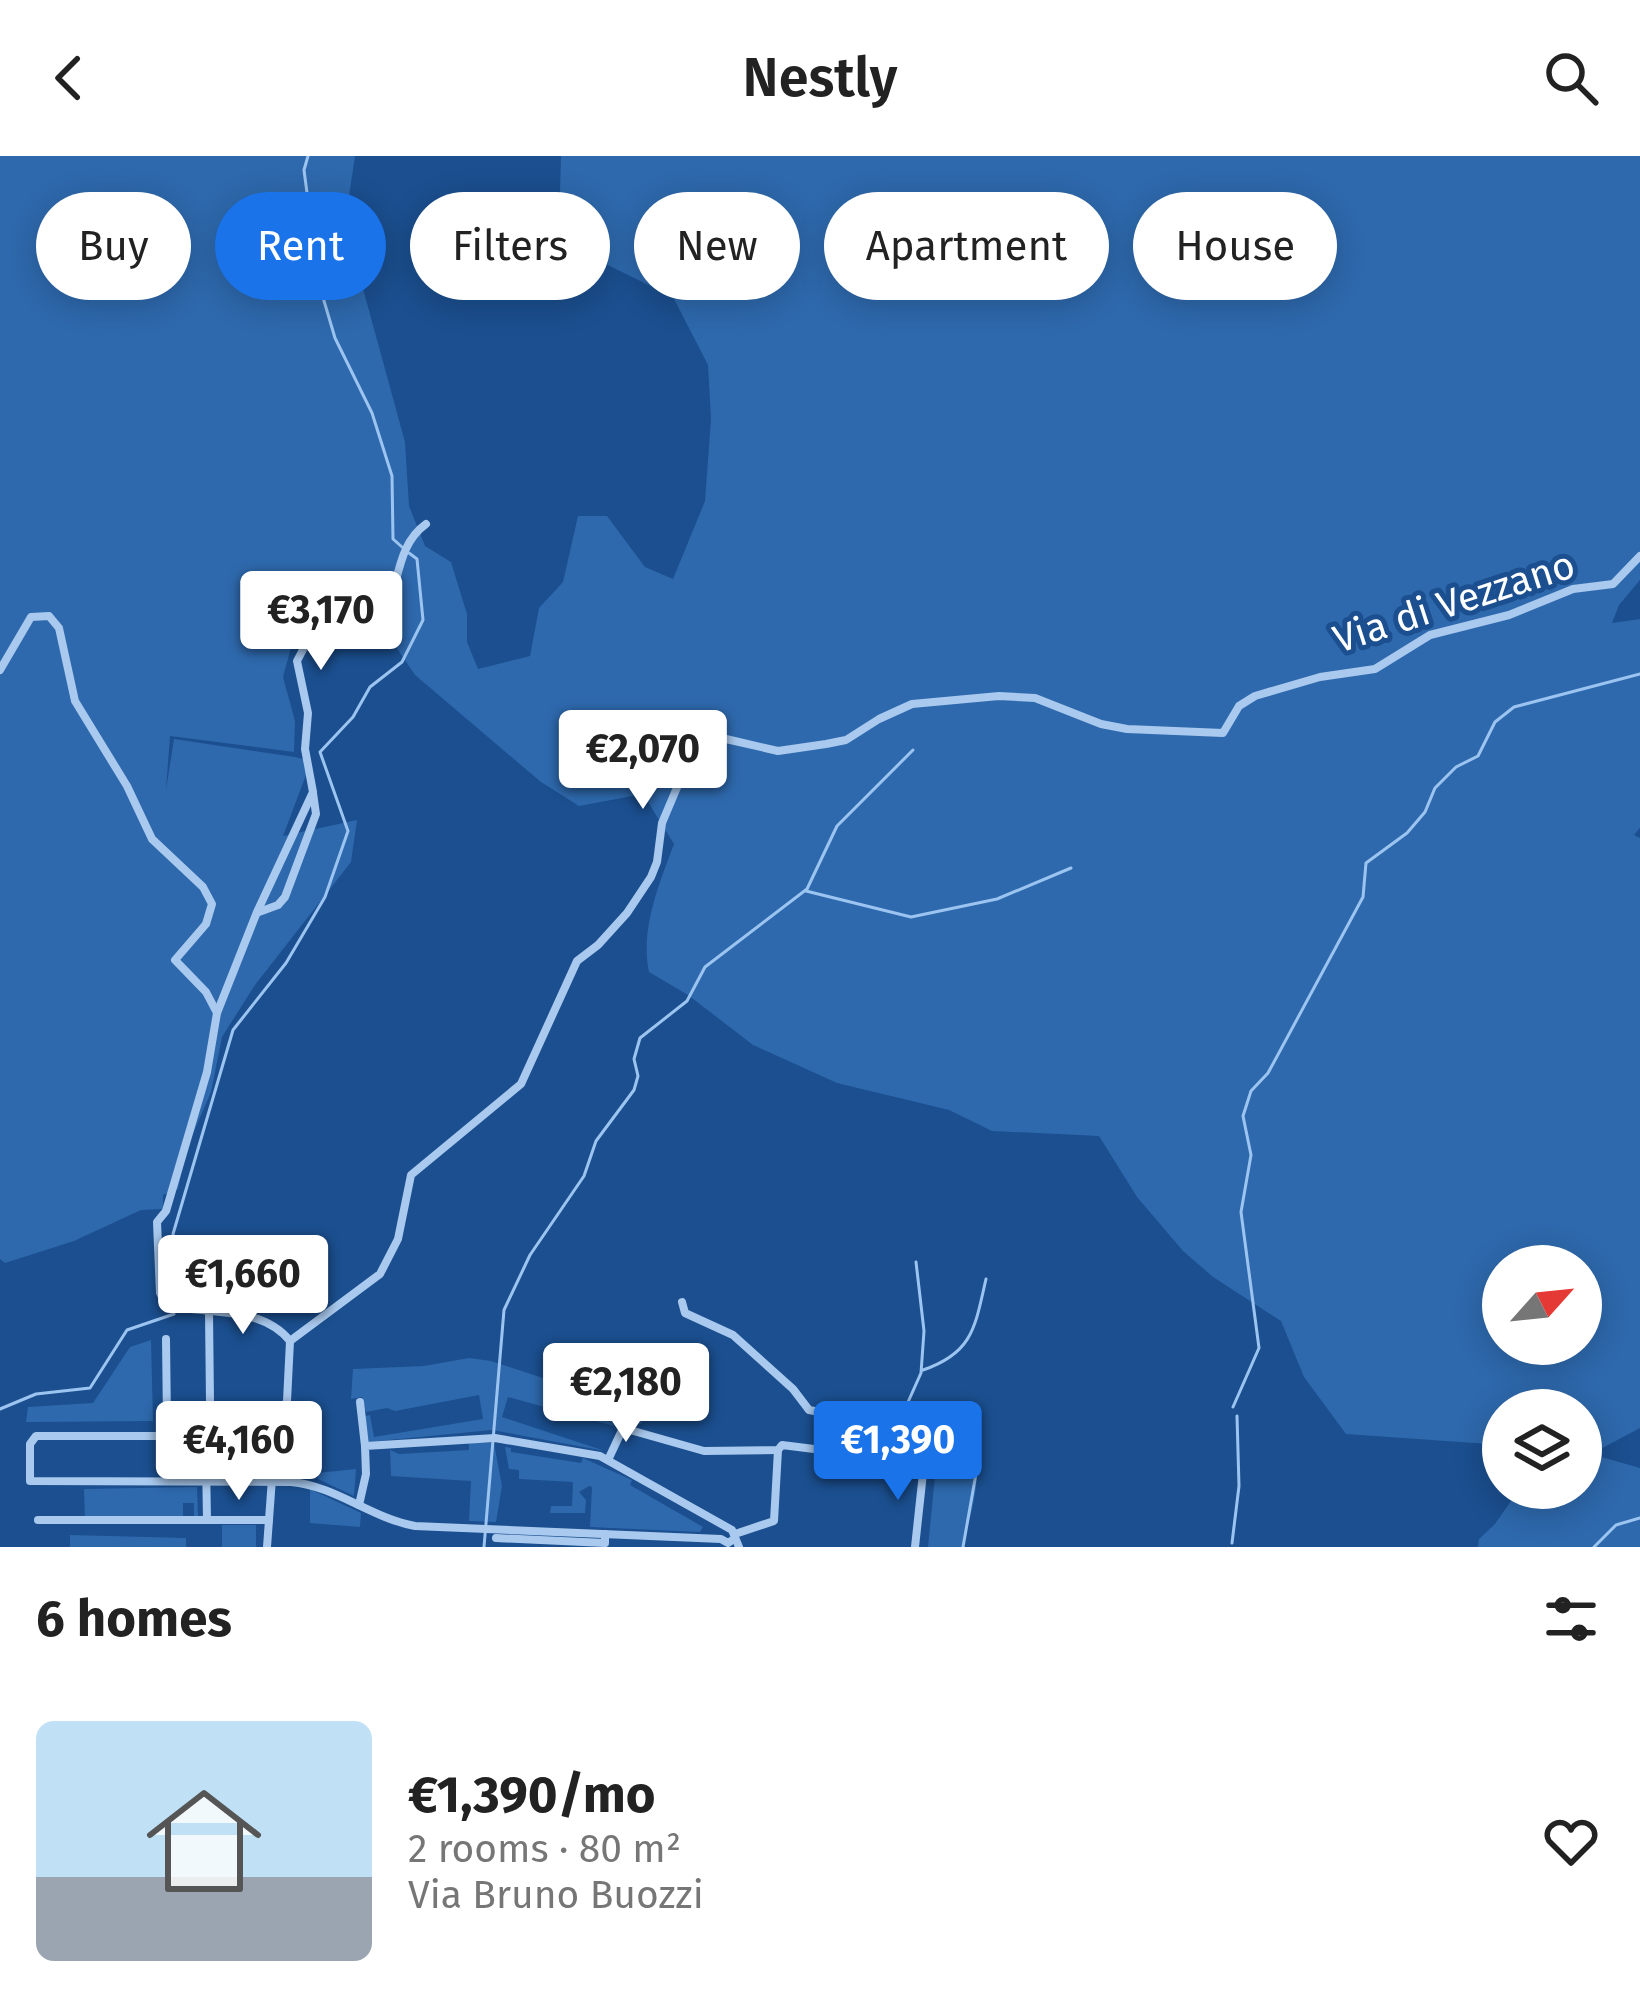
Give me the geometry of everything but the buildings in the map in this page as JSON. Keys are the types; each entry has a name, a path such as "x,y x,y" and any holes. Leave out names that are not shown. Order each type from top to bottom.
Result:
{"street":[{"path":"257,912 278,905 285,897 316,814 305,749 308,713 297,661 307,642 344,637 364,641 380,628 395,593 401,560 415,532 426,524"},
{"name":"Via di Vezzano","path":"290,1341 380,1274 398,1239 411,1174 521,1084 578,961 627,913 651,877 662,823 681,778 707,741 726,739 778,752 846,740 913,704 1017,696 1126,729 1223,733 1239,706 1255,696 1320,677 1375,669 1430,635 1509,615 1573,589 1613,584 1640,556"},
{"path":"0,670 31,617 50,616 59,628 75,701 128,786 152,839 203,887 212,904 206,924 175,960 206,992 217,1012"},
{"path":"267,1547 276,1424 286,1400 290,1341 279,1328 254,1316 171,1306 162,1299 157,1222 166,1211 207,1072 217,1012 313,793"},
{"path":"280,860 296,867"},
{"path":"198,1436 36,1436 30,1444 30,1481 315,1484 405,1524 605,1543 605,1534 731,1540 774,1521 782,1445 944,1463 958,1429 903,1416 841,1416 809,1410 762,1358 733,1336 685,1313 682,1302"},
{"path":"207,1520 207,1480 198,1436 210,1403 209,1312"},
{"path":"159,1434 166,1422 166,1339"},
{"path":"359,1504 366,1474 360,1402"},
{"path":"166,1422 185,1435"},
{"path":"608,1460 623,1428 696,1450 778,1450"},
{"path":"365,1446 495,1438 608,1460 731,1540"},
{"path":"915,1547 924,1464"},
{"path":"38,1520 269,1520"}],"shaded area":[{"path":"0,156 355,156 350,192 215,192 215,300 366,300 405,442 409,506 425,546 451,562 467,614 467,642 478,669 530,656 539,608 563,582 578,516 607,516 645,567 673,579 705,501 711,419 708,365 675,300 800,300 800,192 634,192 634,278 610,266 610,192 560,192 561,156 1640,156 1640,580 1619,605 1612,623 1640,619 1640,828 1634,835 1640,838 1640,1428 1602,1448 1602,1389 1482,1389 1482,1444 1346,1434 1304,1377 1281,1321 1213,1277 1183,1251 1137,1197 1099,1136 992,1131 949,1110 837,1083 753,1045 649,972 649,923 674,844 643,794 579,806 541,782 415,675 375,616 295,633 283,677 295,721 294,752 170,736 166,790 174,739 303,759 306,775 283,836 357,820 351,862 255,985 222,1037 211,1092 186,1150 178,1189 163,1195 163,1209 141,1210 74,1241 5,1263 0,1259"},
{"path":"151,1340 153,1421 26,1422 28,1407 93,1403 130,1347"},
{"path":"469,1358 646,1412 641,1424 618,1416 614,1426 508,1397 502,1417 605,1451 492,1430 368,1442 365,1416 370,1415 374,1437 483,1419 479,1395 366,1412 362,1397 351,1399 353,1369 424,1366"},
{"path":"964,1440 972,1450 977,1476 963,1547 928,1547 935,1476 946,1477 954,1441"},
{"path":"469,1443 494,1443 502,1486 496,1522 469,1521 471,1481 391,1476 390,1450 399,1454 469,1450"},
{"path":"505,1447 511,1452 581,1463 583,1458 632,1480 630,1485 703,1527 700,1532 590,1527 589,1486 579,1492 586,1500 585,1513 550,1513 551,1506 572,1506 573,1482 519,1479 519,1470 509,1469"},
{"path":"1602,1457 1640,1468 1640,1547 1478,1547 1479,1539 1505,1509 1602,1509"},
{"path":"356,1469 354,1496 318,1479 317,1473"},
{"path":"197,1487 198,1517 194,1517 194,1503 183,1503 183,1518 85,1520 84,1489"},
{"path":"310,1489 361,1513 360,1527 310,1523"},
{"path":"222,1525 256,1525 256,1547 222,1547"},
{"path":"70,1535 186,1538 186,1547 70,1547"}],"waterway":[{"path":"308,156 304,170 319,284 335,338 372,413 392,476 393,539 402,547"},
{"path":"176,1295 173,1234 233,1030 286,963 325,897 348,831 320,752 353,717 370,687 402,662 423,620 417,559 409,553"},
{"path":"1233,1407 1259,1348 1241,1212 1251,1155 1243,1116 1251,1091 1268,1073 1363,897 1366,863 1407,833 1425,812 1435,788 1456,767 1478,756 1495,722 1514,707 1640,674"},
{"path":"484,1547 504,1310 530,1255 584,1176 596,1141 634,1090 640,1038 687,1001 705,967 807,889 837,826 913,750"},
{"path":"806,891 911,917 997,899 1071,868"},
{"path":"916,1262 924,1331 921,1373 900,1420 971,1445 977,1468 963,1547"},
{"path":"923,1370 952,1355 969,1336 986,1279"},
{"path":"0,1409 36,1394 90,1388 127,1330 174,1314"},
{"path":"1232,1543 1239,1486 1237,1416"},
{"path":"1594,1547 1616,1525 1640,1518"}]}
